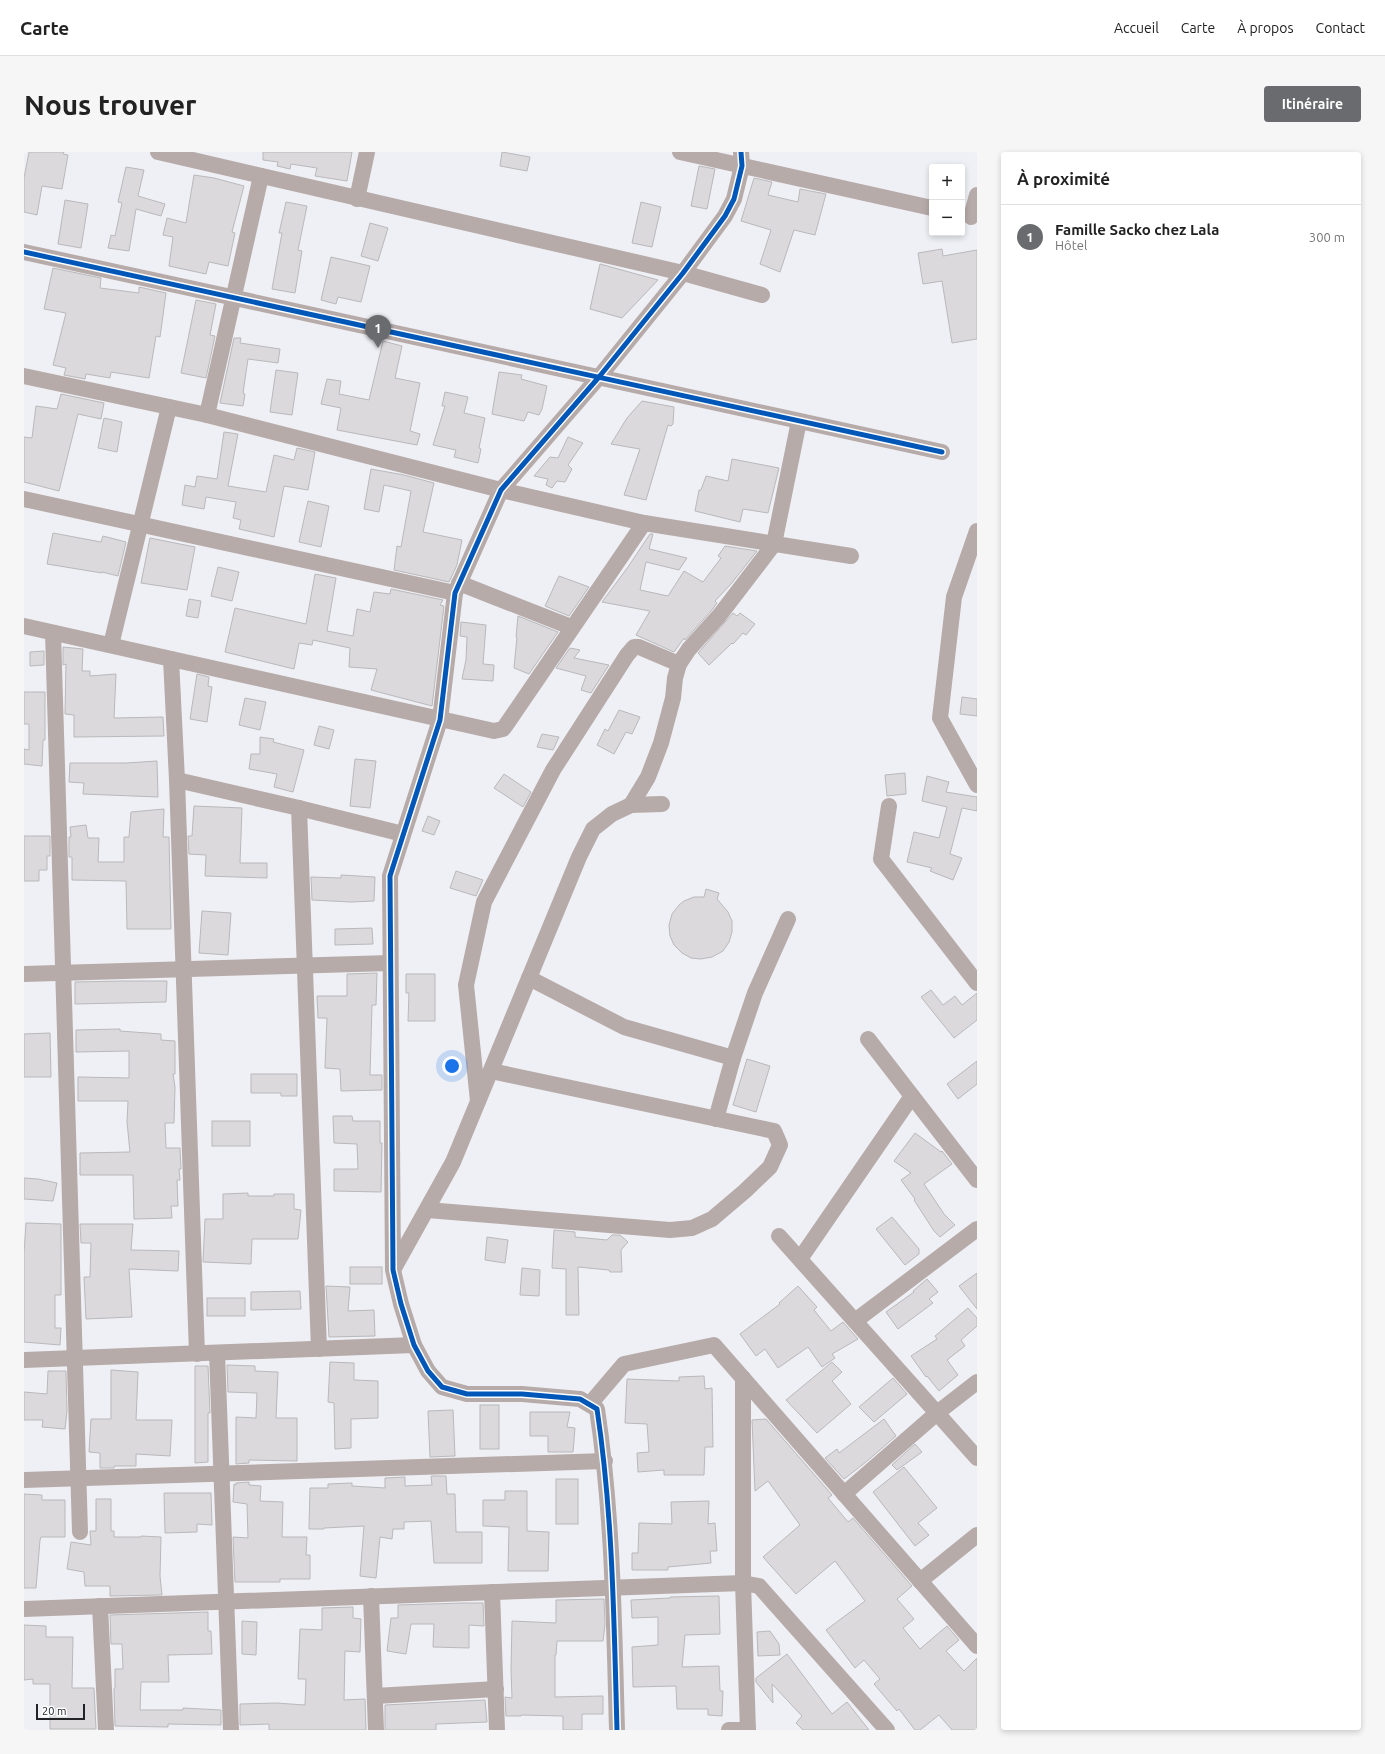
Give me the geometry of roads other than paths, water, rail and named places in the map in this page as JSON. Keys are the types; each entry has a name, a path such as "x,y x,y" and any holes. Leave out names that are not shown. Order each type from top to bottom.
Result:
{"street":[{"path":"158,152 683,273 762,295"},
{"path":"357,198 367,152"},
{"path":"680,152 741,159 929,207"},
{"path":"617,1730 613,1588 605,1461 597,1409 580,1399 522,1394 467,1394 442,1387 428,1371 414,1345 401,1304 393,1270 390,876 440,720 457,588 501,490 599,377 683,273 725,216 734,199 741,159"},
{"path":"207,416 261,176"},
{"path":"970,216 977,195"},
{"path":"24,252 942,452"},
{"path":"24,376 207,416 501,490 644,523 851,556"},
{"path":"111,646 139,524 169,407"},
{"path":"631,805 648,777 661,743 673,698 675,678 679,664 689,649 718,616 774,544 799,421"},
{"path":"24,499 139,524 457,588 571,627"},
{"path":"24,626 494,731 502,728 644,523"},
{"path":"977,531 954,597 940,718 977,785"},
{"path":"53,633 80,1532"},
{"path":"478,1102 466,985 484,902 553,770 627,655 634,647 639,647 679,664"},
{"path":"171,659 177,780 197,1354"},
{"path":"177,780 403,834"},
{"path":"393,1270 453,1162 579,857 594,829 612,814 631,805 662,804"},
{"path":"890,806 881,859 977,983"},
{"path":"299,808 319,1349"},
{"path":"716,1119 733,1058 755,993 788,919"},
{"path":"24,974 390,962"},
{"path":"529,978 624,1027 733,1058"},
{"path":"868,1039 977,1180"},
{"path":"427,1210 670,1230 692,1228 712,1219 746,1191 770,1167 780,1144 774,1131 490,1072"},
{"path":"800,1259 912,1096"},
{"path":"855,1321 977,1229"},
{"path":"779,1236 977,1458"},
{"path":"24,1360 414,1345"},
{"path":"590,1404 624,1364 714,1345 977,1646"},
{"path":"218,1353 231,1730"},
{"path":"729,1730 748,1730 743,1583 743,1378"},
{"path":"844,1494 937,1412 977,1382"},
{"path":"24,1480 605,1461"},
{"path":"920,1580 977,1535"},
{"path":"24,1609 743,1583 759,1586 887,1730"},
{"path":"492,1592 497,1730"},
{"path":"371,1596 376,1730"},
{"path":"100,1606 106,1730"},
{"path":"375,1696 496,1689"}],"place":[{"name":"Famille Sacko chez Lala","path":"378,348"}]}
